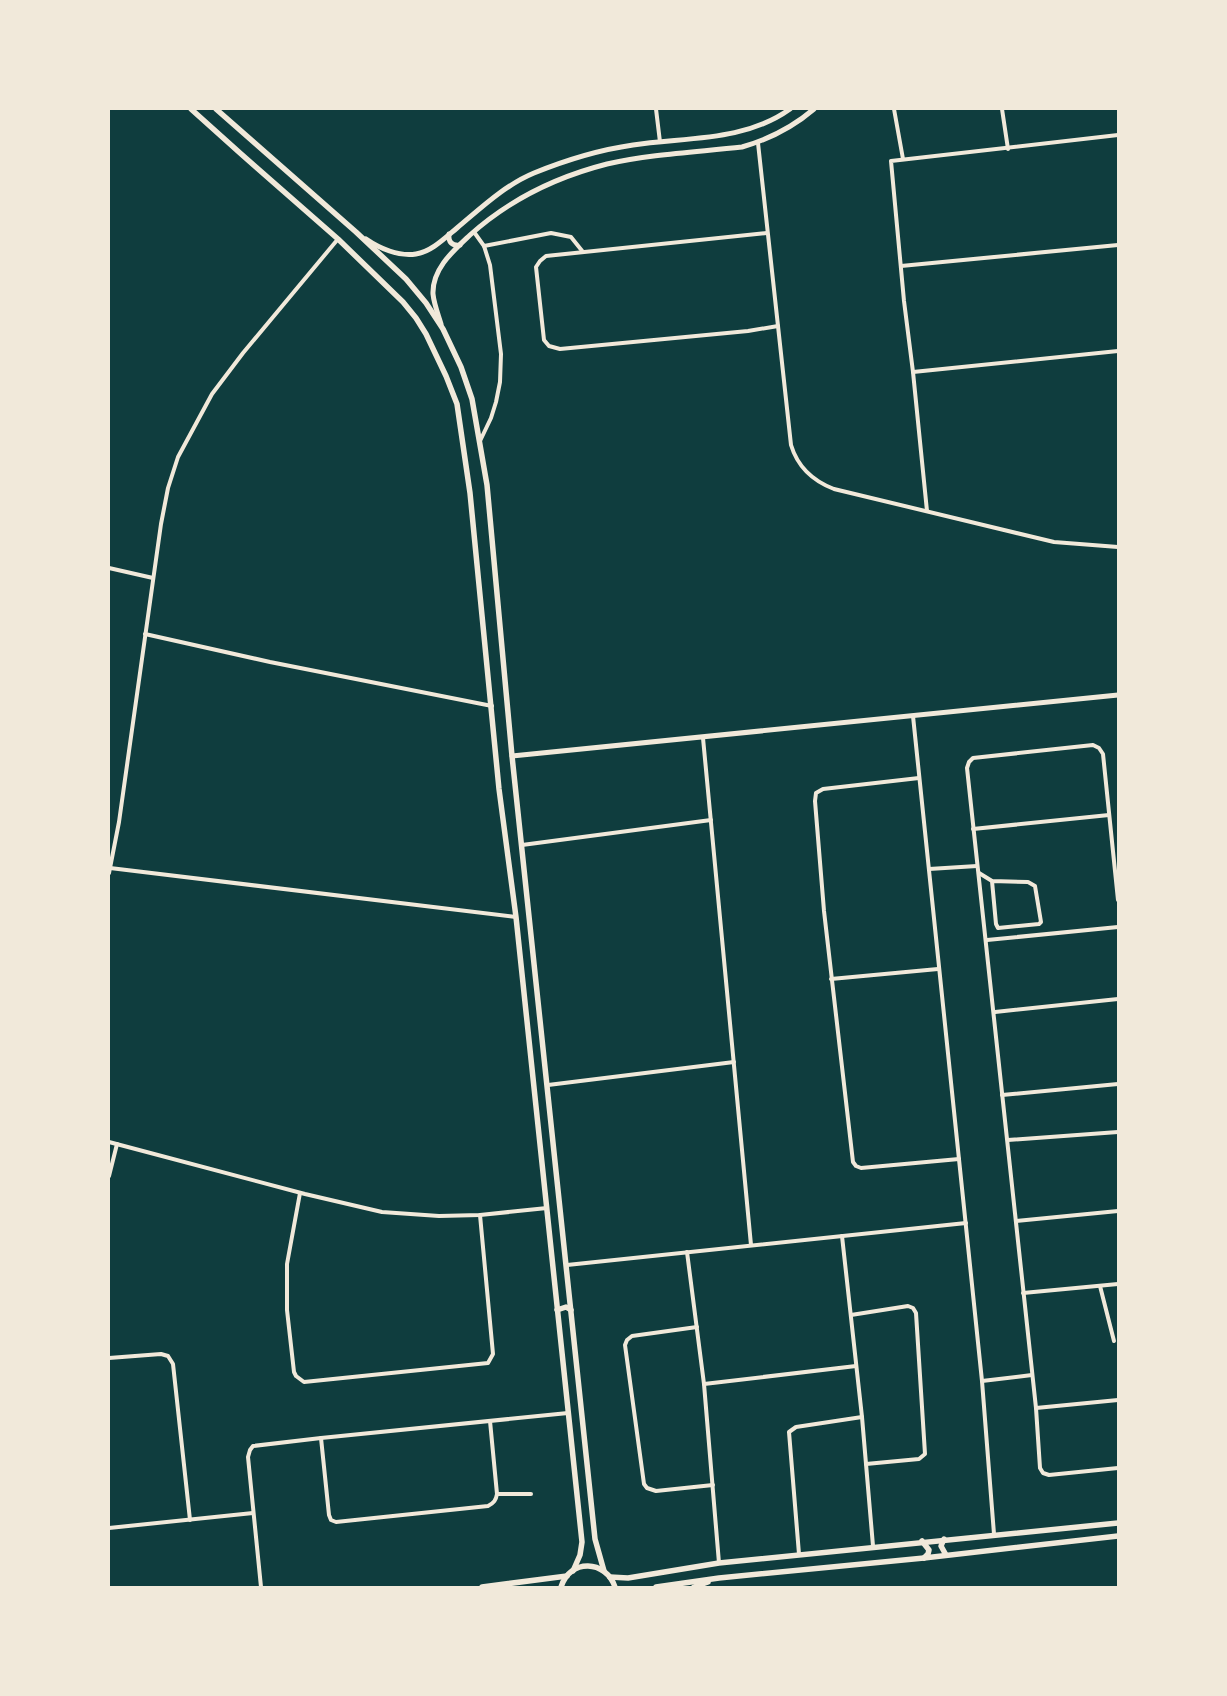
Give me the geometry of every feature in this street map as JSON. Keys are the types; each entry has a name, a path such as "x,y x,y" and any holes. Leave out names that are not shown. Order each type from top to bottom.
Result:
{"main road":[{"path":"191,109 338,238 388,286 416,318 426,334 457,404 470,493 499,790 524,989 582,1542 580,1555 573,1571"},
{"path":"216,109 356,232 406,279 426,303 443,329 461,367 472,398 487,485 494,547 512,756 595,1539 604,1571"},
{"path":"524,989 530,992 538,988"},
{"path":"526,1011 532,1007 538,1008 540,1011"},
{"path":"555,1288 560,1291 567,1290 569,1287"},
{"path":"557,1310 566,1307 571,1310"},
{"path":"610,1577 628,1578 718,1563 1118,1522"},
{"path":"656,1587 719,1578 924,1558 1118,1536"},
{"path":"944,1539 941,1546 946,1555"},
{"path":"922,1541 929,1550 924,1558"},
{"path":"561,1587 567,1576 585,1566 604,1571 610,1577 615,1587"},
{"path":"482,1587 567,1576"},
{"path":"694,1587 719,1578"}],"street":[{"path":"656,109 660,142"},
{"path":"356,232 375,245 406,255 425,252 498,193 531,174 596,152 660,142 736,134 770,121 790,109"},
{"path":"443,329 434,304 433,294 434,282 438,273 446,260 460,245 510,205 541,187 572,174 607,164 742,147 758,142 794,125 814,109"},
{"path":"894,109 903,159"},
{"path":"1002,109 1008,149"},
{"path":"926,511 891,162 903,159 1008,149 1118,135"},
{"path":"758,142 791,445 794,455 804,470 816,480 834,489 1054,542 1118,547"},
{"path":"474,232 484,246 490,264 501,354 500,382 496,402 480,441"},
{"path":"767,232 549,254 536,267 544,340 553,348 560,349 778,326"},
{"path":"484,246 550,233 571,238 583,252"},
{"path":"449,234 450,242 460,245"},
{"path":"338,238 243,353 212,394 178,457 168,488 153,578 119,822 109,871 516,917"},
{"path":"901,266 1118,245"},
{"path":"913,372 1118,351"},
{"path":"109,568 153,578"},
{"path":"145,634 270,662 492,706"},
{"path":"512,756 1118,695"},
{"path":"913,716 982,1381 994,1534"},
{"path":"703,738 752,1245"},
{"path":"1118,900 1103,754 1099,748 1093,745 971,759 968,768 973,829 995,1012 1002,1095 1036,1408 1040,1468 1043,1473 1049,1475 1118,1468"},
{"path":"919,778 823,789 816,793 815,801 831,979 854,1165 861,1168 958,1159"},
{"path":"973,829 1109,815"},
{"path":"522,845 711,820"},
{"path":"929,869 977,866"},
{"path":"978,873 992,881 1028,882 1035,886 1041,922 1039,924 998,928 992,881"},
{"path":"987,940 1118,927"},
{"path":"831,979 938,969"},
{"path":"995,1012 1118,999"},
{"path":"548,1085 734,1062"},
{"path":"1002,1095 1118,1084"},
{"path":"1008,1140 1118,1132"},
{"path":"109,1142 300,1193 397,1214 438,1216 480,1215 547,1208"},
{"path":"109,1176 117,1144"},
{"path":"300,1193 287,1264 286,1304 294,1372 304,1382 485,1364 491,1361 493,1354 480,1215"},
{"path":"1016,1221 1118,1211"},
{"path":"567,1265 966,1223"},
{"path":"842,1236 862,1417 873,1546"},
{"path":"687,1252 704,1384 718,1563"},
{"path":"1023,1293 1118,1284"},
{"path":"1100,1286 1114,1341"},
{"path":"851,1315 908,1306 913,1308 916,1313 925,1454 918,1459 866,1464"},
{"path":"697,1327 632,1336 627,1340 626,1345 644,1484 647,1488 656,1491 712,1485"},
{"path":"109,1358 161,1354 168,1356 173,1364 190,1520"},
{"path":"704,1384 856,1366"},
{"path":"982,1381 1032,1374"},
{"path":"1036,1408 1118,1400"},
{"path":"261,1587 248,1457 250,1450 254,1446 568,1413"},
{"path":"799,1554 789,1432 796,1427 862,1417"},
{"path":"321,1438 329,1515 333,1522 488,1506 493,1503 496,1500 497,1494 490,1421"},
{"path":"497,1494 531,1494"},
{"path":"109,1528 254,1513"}]}
